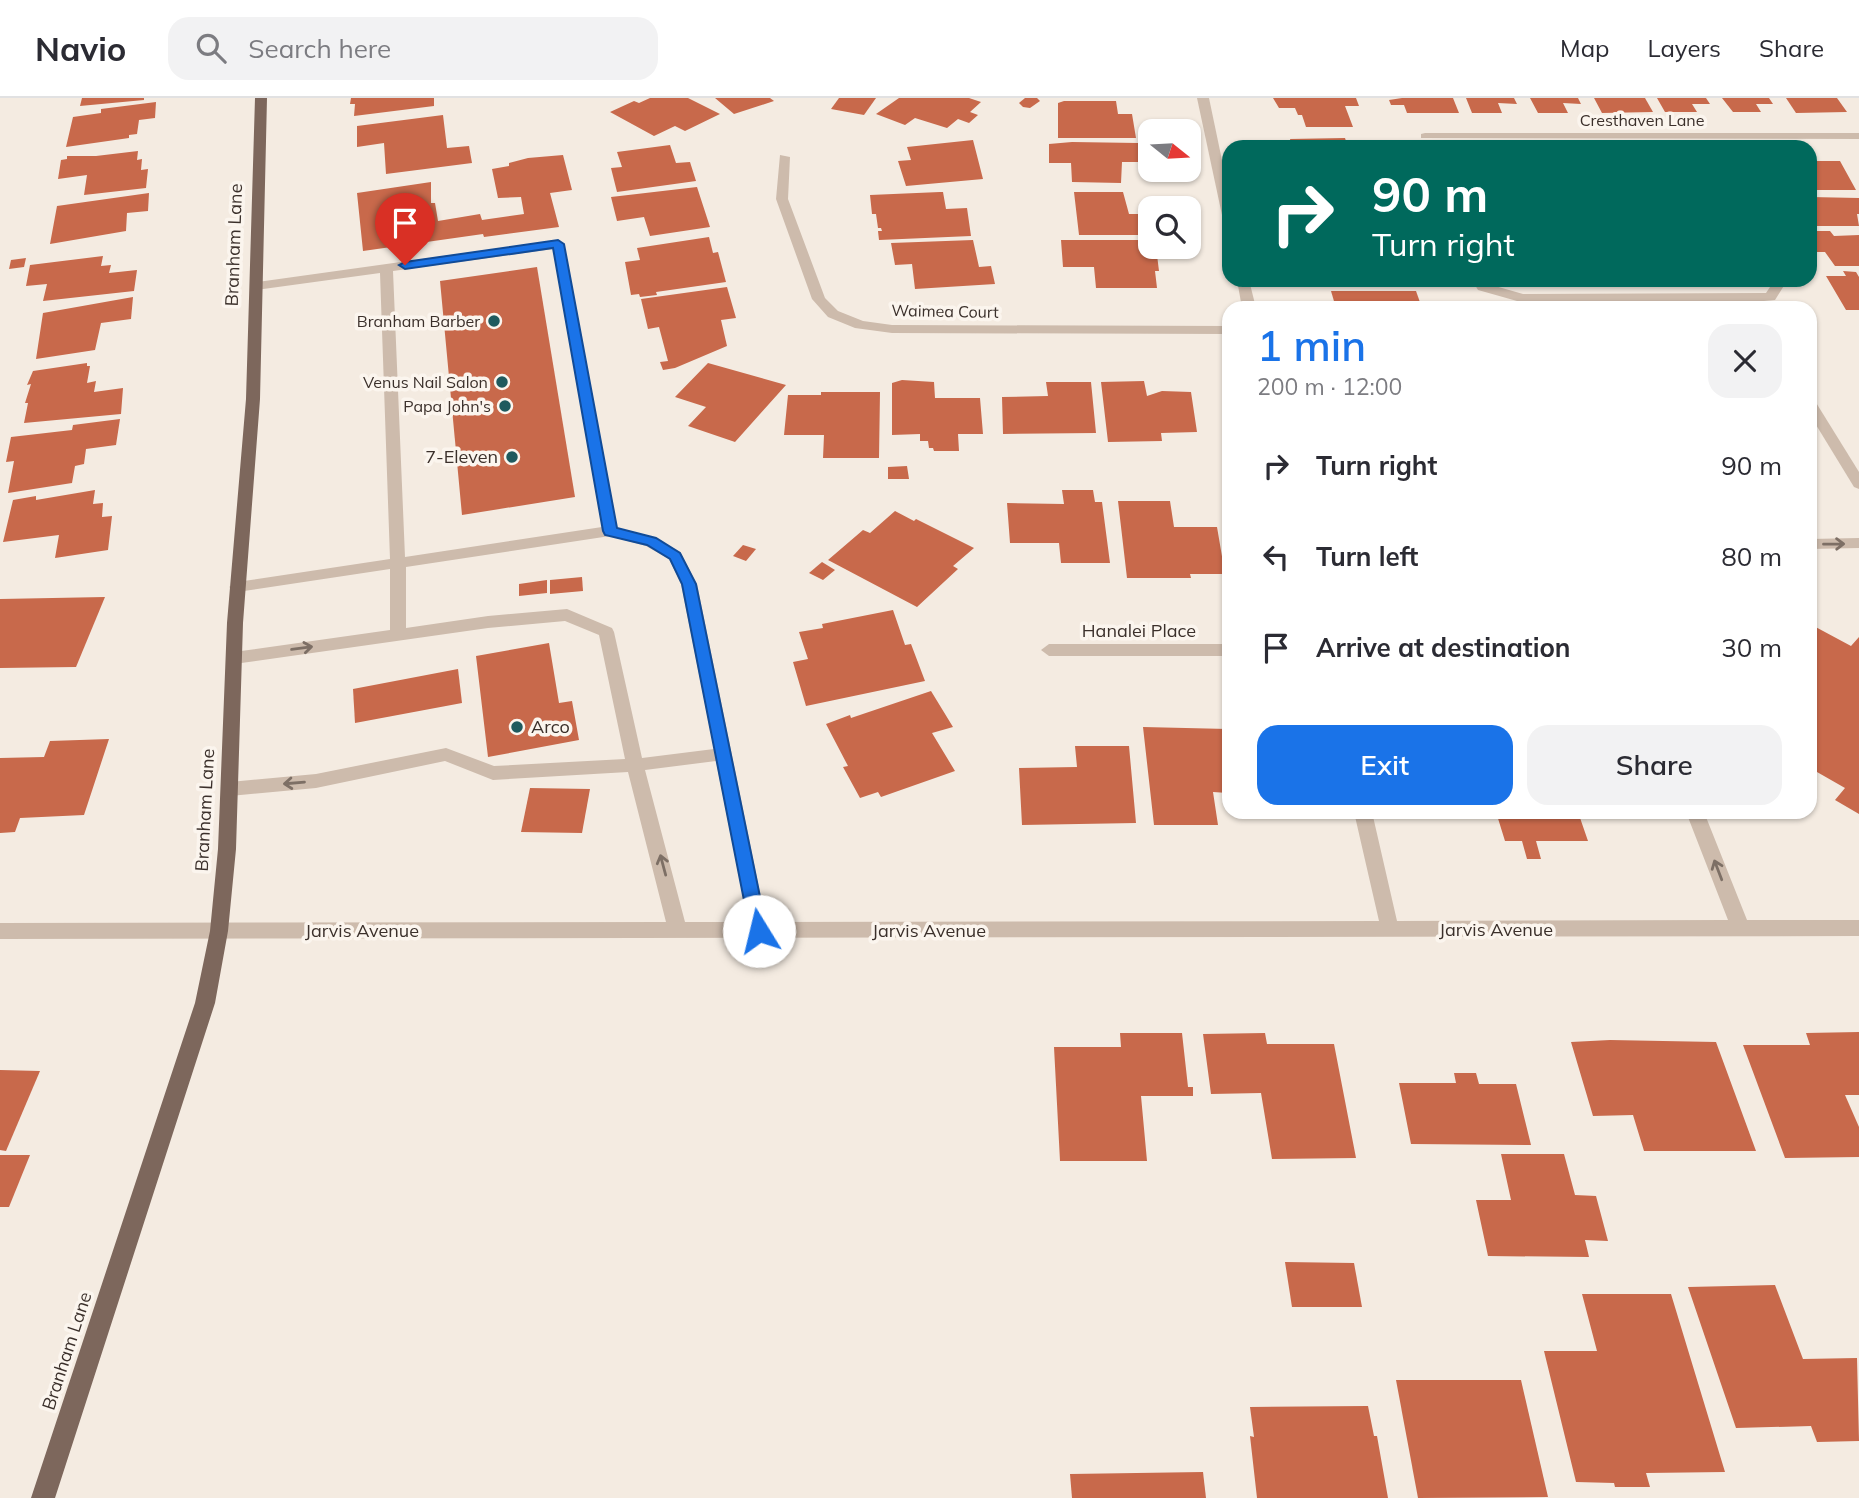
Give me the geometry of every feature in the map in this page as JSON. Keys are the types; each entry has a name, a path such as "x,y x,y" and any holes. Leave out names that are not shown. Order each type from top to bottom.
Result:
{"main road":[{"name":"Branham Lane","path":"43,1498 205,1003 219,932 230,789 237,587 253,399 261,98"}],"street":[{"path":"1203,98 1222,187"},
{"name":"Cresthaven Lane","path":"1425,136 1609,140"},
{"name":"Cresthaven Lane","path":"1754,140 1859,136"},
{"name":"Waimea Court","path":"783,157 782,199 819,299 833,314 860,325 892,329 1222,330"},
{"path":"256,286 558,244 610,531"},
{"path":"386,268 398,563 398,633"},
{"path":"1482,287 1519,301"},
{"path":"1756,301 1770,298 1777,287"},
{"path":"1817,415 1859,484"},
{"path":"237,587 610,531 651,542 675,556 689,584 722,754 753,890 759,931"},
{"path":"1817,544 1859,543"},
{"path":"234,658 398,633 567,615 606,632 635,765 670,890 678,931"},
{"name":"Hanalei Place","path":"1049,650 1222,650"},
{"path":"230,789 316,781 446,754 493,773 635,765 722,754"},
{"path":"1365,819 1390,930"},
{"path":"1698,819 1741,929"},
{"name":"Jarvis Avenue","path":"0,931 1859,928"}],"building":[{"path":"82,98 144,98 144,100 80,106"},
{"path":"351,98 434,98 434,106 354,116 355,104 350,104"},
{"path":"650,98 688,98 720,114 685,131 675,126 654,136 610,112 634,101 639,103"},
{"path":"715,98 770,98 774,101 734,114"},
{"path":"839,98 876,98 864,115 831,109"},
{"path":"899,98 969,98 981,102 970,112 978,115 969,123 958,119 947,128 915,118 905,125 876,114"},
{"path":"1025,98 1037,98 1040,101 1030,108 1023,107 1019,103"},
{"path":"1273,98 1356,98 1359,106 1345,106 1353,127 1306,127 1302,115 1298,115 1295,108 1279,108"},
{"path":"1453,98 1459,113 1407,113 1404,105 1391,105 1389,100"},
{"path":"1466,98 1514,98 1517,104 1498,103 1502,113 1472,113"},
{"path":"1530,98 1578,98 1581,104 1563,103 1568,113 1538,113"},
{"path":"1594,98 1645,98 1653,112 1602,113"},
{"path":"1657,98 1706,98 1710,104 1692,104 1697,112 1665,112"},
{"path":"1722,98 1769,98 1773,104 1756,104 1761,112 1733,112"},
{"path":"1786,98 1837,98 1847,112 1796,113"},
{"path":"1116,101 1118,114 1132,114 1136,138 1058,138 1058,103"},
{"path":"156,102 155,118 139,120 137,134 129,135 129,138 66,147 73,117 101,113 101,109"},
{"path":"443,115 447,148 469,146 472,163 386,174 384,143 357,147 357,126"},
{"path":"1345,138 1346,140 1290,140"},
{"path":"973,140 983,179 906,186 898,161 911,160 907,147"},
{"path":"1138,143 1138,162 1122,162 1121,183 1072,182 1071,163 1049,163 1049,144"},
{"path":"670,145 676,163 690,162 696,181 617,192 611,168 622,167 617,152"},
{"path":"138,151 137,160 142,159 141,170 148,169 146,188 84,195 87,175 58,179 61,160 67,159 67,156"},
{"path":"563,155 572,190 550,193 559,227 484,237 483,234 363,251 357,193 431,182 431,203 435,203 438,221 480,214 482,220 524,214 521,197 498,198 492,169 528,158"},
{"path":"1817,161 1840,161 1856,190 1817,190"},
{"path":"697,187 710,227 650,236 644,217 617,221 611,197"},
{"path":"943,192 946,209 967,208 971,236 879,240 878,231 882,231 878,228 876,214 872,214 870,195"},
{"path":"1074,192 1123,192 1129,214 1138,214 1138,235 1079,235"},
{"path":"149,193 148,211 127,213 126,231 50,244 57,206"},
{"path":"1817,197 1859,198 1859,226 1817,226"},
{"path":"1817,231 1830,231 1834,236 1859,235 1859,266 1835,266 1825,252 1817,252"},
{"path":"709,237 713,253 718,252 726,282 656,292 657,295 631,295 625,262 640,260 637,248"},
{"path":"973,240 979,267 991,266 995,284 915,289 912,264 895,265 891,243"},
{"path":"1061,240 1138,240 1138,259 1158,259 1159,271 1155,271 1157,288 1096,288 1094,267 1063,267"},
{"path":"103,256 101,266 111,265 109,273 137,270 134,291 43,301 47,284 26,286 30,265"},
{"path":"26,258 24,267 9,269 11,260"},
{"path":"537,267 575,497 462,515 440,281"},
{"path":"1843,271 1856,272 1859,277 1859,310 1846,310 1826,276 1846,276"},
{"path":"727,287 736,318 721,320 727,346 675,368 663,370 660,362 668,361 659,327 648,329 641,299"},
{"path":"1331,291 1416,291 1420,301 1334,301"},
{"path":"133,297 131,319 101,323 95,350 36,359 43,313"},
{"path":"87,363 87,366 90,366 87,383 96,381 94,392 123,388 121,414 24,423 28,403 25,403 31,384 27,385 33,371"},
{"path":"708,363 786,385 735,442 688,426 706,407 675,397"},
{"path":"902,380 934,382 935,398 980,398 983,434 958,434 959,451 934,451 929,448 928,441 920,441 920,434 892,435 892,383"},
{"path":"1144,381 1147,396 1162,391 1191,392 1197,432 1161,433 1162,441 1108,442 1101,382"},
{"path":"1046,382 1091,382 1096,433 1003,434 1002,397 1048,396"},
{"path":"821,392 880,392 879,458 823,458 824,435 784,435 788,395 821,395"},
{"path":"120,419 116,445 86,449 84,464 75,466 72,483 8,493 14,461 6,462 11,437 72,430 73,425"},
{"path":"907,466 909,479 888,479 888,467"},
{"path":"95,490 93,504 103,503 102,517 112,516 108,550 55,558 59,535 3,542 13,500 36,496 36,500"},
{"path":"1062,490 1093,490 1095,502 1102,502 1110,563 1061,563 1059,543 1010,543 1007,503 1064,504"},
{"path":"1118,501 1170,501 1174,527 1217,527 1222,574 1190,574 1191,578 1127,578"},
{"path":"895,511 974,548 953,566 958,569 917,607 828,560 863,530 870,533"},
{"path":"743,545 756,549 746,561 733,556"},
{"path":"822,562 835,570 823,580 809,573"},
{"path":"582,577 583,591 550,594 550,580"},
{"path":"547,580 547,593 519,596 519,584"},
{"path":"105,597 76,667 0,668 0,599"},
{"path":"893,610 905,645 911,644 925,681 806,706 793,662 808,659 799,632 823,628 822,624"},
{"path":"1817,628 1851,646 1859,637 1859,814 1835,800 1845,788 1817,772"},
{"path":"549,643 559,703 572,701 579,740 488,757 476,656"},
{"path":"458,669 462,703 355,723 353,689"},
{"path":"931,691 953,727 932,733 955,771 881,797 878,792 860,798 843,767 848,766 826,724"},
{"path":"1143,727 1222,729 1222,793 1213,792 1218,825 1154,825"},
{"path":"109,739 84,815 20,818 15,832 0,833 0,758 44,757 50,741"},
{"path":"1075,746 1129,746 1136,823 1022,825 1019,768 1077,767"},
{"path":"530,788 590,789 582,833 521,832"},
{"path":"1498,819 1580,819 1588,841 1536,841 1541,859 1527,859 1522,841 1505,841"},
{"path":"1859,1032 1859,1095 1845,1095 1859,1127 1859,1157 1785,1158 1743,1045 1810,1045 1806,1033"},
{"path":"1120,1033 1182,1033 1188,1087 1193,1087 1193,1096 1141,1096 1147,1161 1060,1161 1054,1047 1121,1047"},
{"path":"1265,1033 1267,1044 1334,1044 1356,1158 1272,1159 1261,1093 1211,1094 1203,1034"},
{"path":"1571,1042 1716,1042 1756,1151 1644,1151 1633,1115 1593,1116"},
{"path":"0,1070 40,1071 6,1151 0,1150"},
{"path":"1454,1073 1476,1073 1479,1084 1516,1084 1531,1145 1411,1144 1399,1083 1456,1083"},
{"path":"1501,1154 1564,1154 1575,1195 1596,1196 1608,1241 1585,1240 1589,1257 1488,1256 1476,1200 1511,1200"},
{"path":"0,1155 30,1155 9,1207 0,1207"},
{"path":"1285,1262 1354,1263 1362,1307 1292,1307"},
{"path":"1775,1285 1803,1359 1857,1358 1859,1441 1817,1442 1811,1426 1736,1428 1688,1287"},
{"path":"1582,1294 1671,1294 1725,1472 1646,1473 1650,1487 1615,1487 1614,1483 1576,1482 1544,1351 1597,1351"},
{"path":"1396,1380 1521,1380 1548,1497 1418,1498"},
{"path":"1368,1406 1374,1436 1377,1436 1388,1498 1257,1498 1250,1436 1254,1437 1250,1407"},
{"path":"1203,1472 1206,1498 1072,1498 1070,1474"}],"place":[{"name":"Branham Barber","path":"494,321"},
{"name":"Venus Nail Salon","path":"502,382"},
{"name":"Papa John's","path":"505,406"},
{"name":"7-Eleven","path":"512,457"},
{"name":"Arco","path":"517,727"}],"route":[{"path":"405,265 558,244 610,531 651,542 675,556 689,584 722,754 753,890 759,931"}]}
